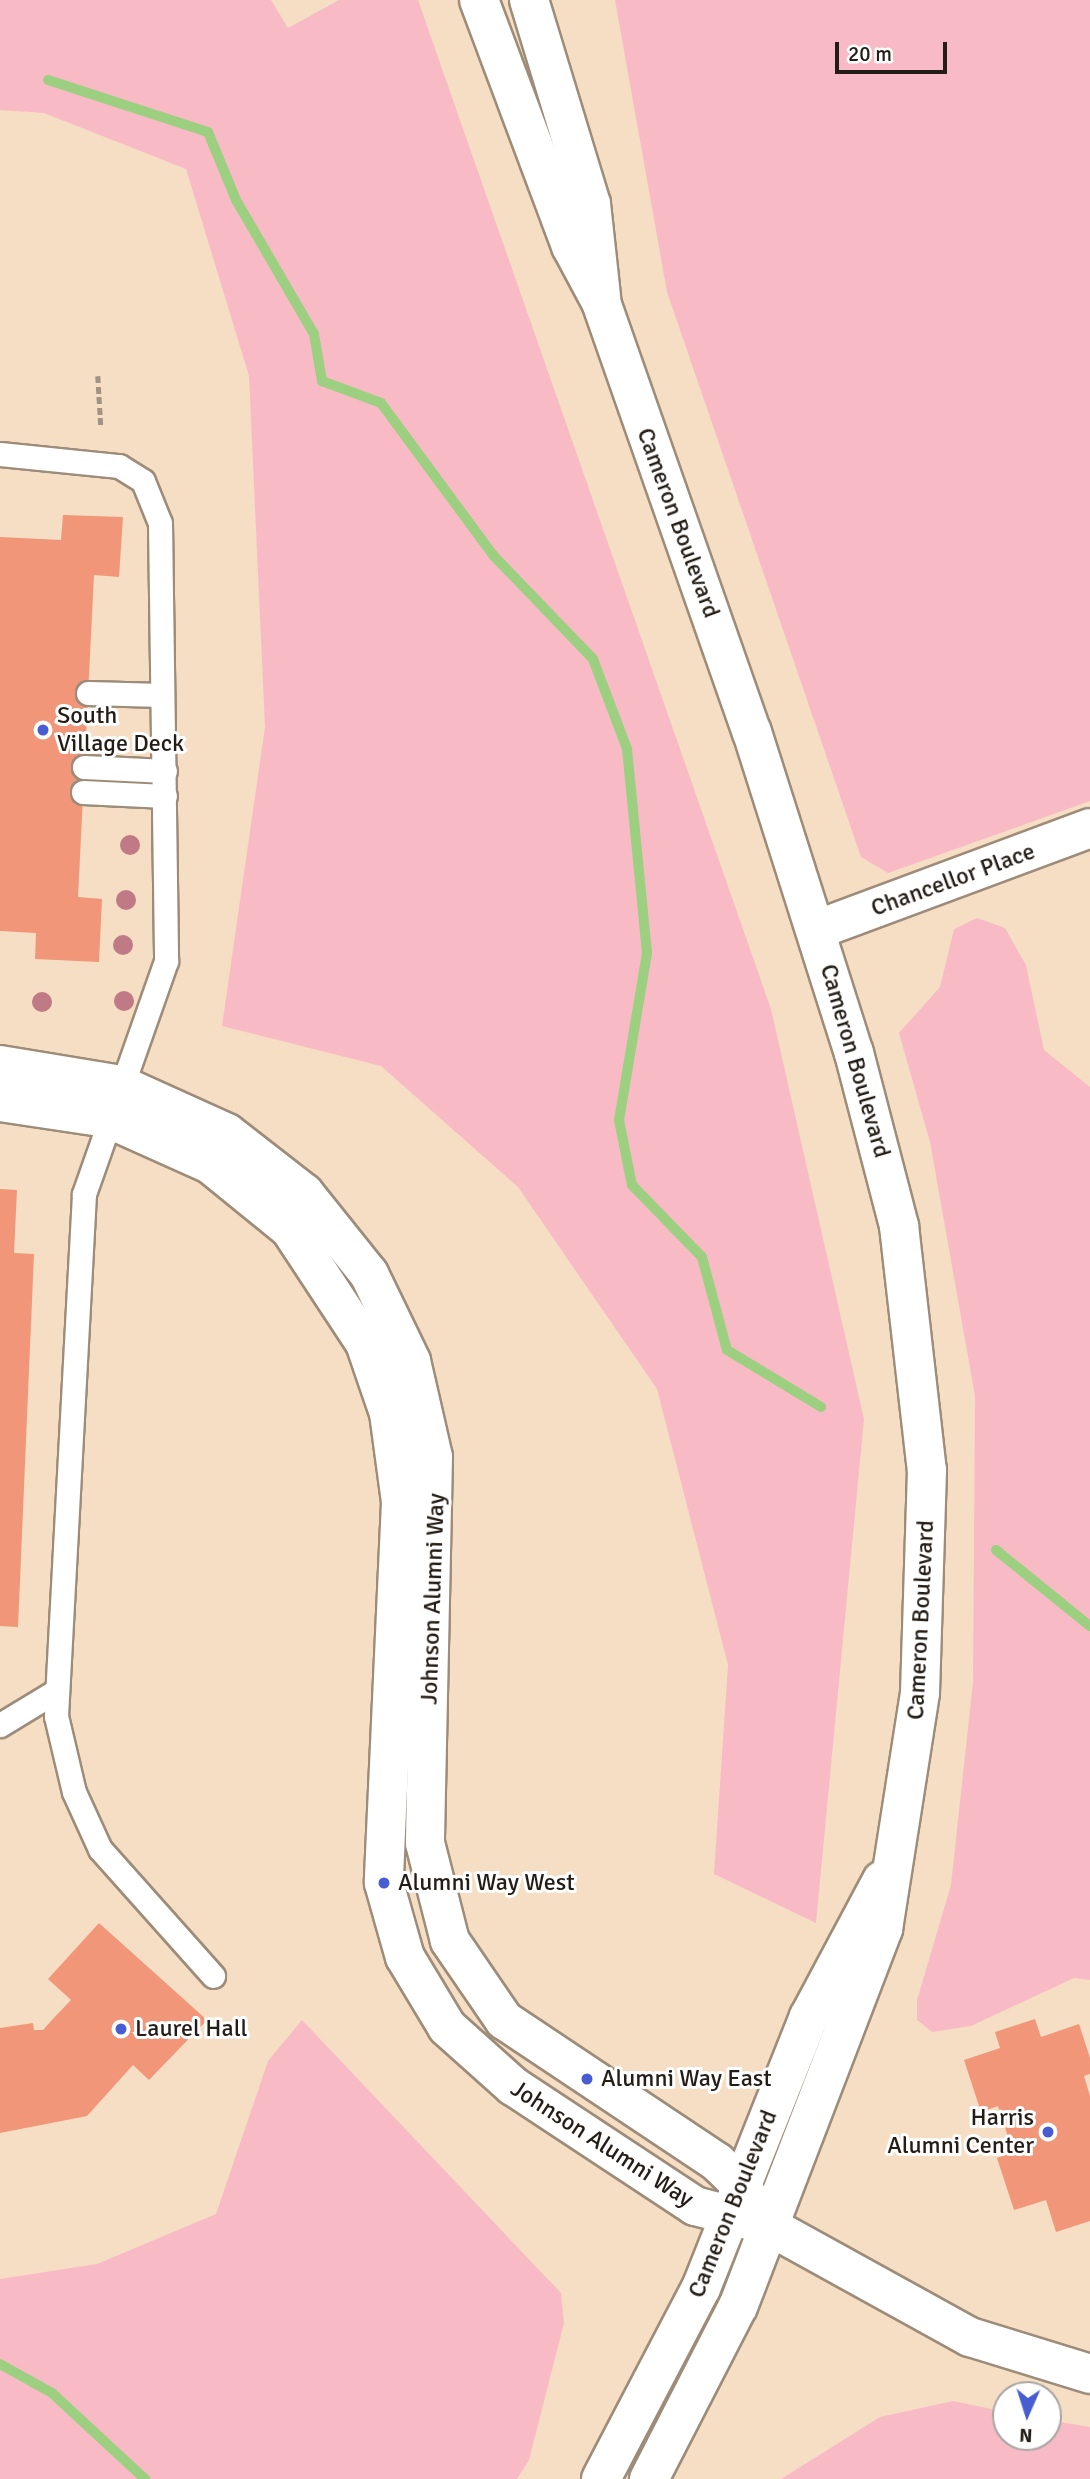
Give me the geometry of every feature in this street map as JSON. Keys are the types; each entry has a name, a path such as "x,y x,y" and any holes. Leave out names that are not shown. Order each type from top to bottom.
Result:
{"street":[{"name":"Cameron Boulevard","path":"479,0 571,246 601,302 816,930 889,1182 923,1423 925,1636 896,1852 877,1947 737,2306 649,2479"},
{"name":"Cameron Boulevard","path":"530,0 591,204 601,302"},
{"name":"Chancellor Place","path":"816,930 1090,828"},
{"name":"Johnson Alumni Way","path":"0,1065 114,1102 227,1133 304,1193 369,1275 408,1354 436,1479 426,1857 457,1956 489,2003 523,2036 739,2183 767,2225"},
{"name":"Johnson Alumni Way","path":"0,1102 114,1102 201,1159 276,1216 328,1279 374,1366 388,1413 401,1502 381,1858 388,1911 415,1978 447,2026 490,2068 695,2206 725,2218 767,2225 927,2318 1020,2357 1090,2374"},
{"name":"Cameron Boulevard","path":"601,2479 701,2288 725,2218 808,2017 896,1852"}],"lane":[{"path":"0,454 108,463 131,472 151,493 160,523 166,961 88,1175 80,1228 56,1691 65,1764 100,1849 213,1976"},
{"path":"88,693 162,695"},
{"path":"84,767 165,771"},
{"path":"83,792 165,796"},
{"path":"0,1725 56,1691"}],"path":[{"path":"98,376 101,426"}],"shaded area":[{"path":"0,0 1090,0 1090,2479 0,2479"},
{"path":"0,0 271,0 288,28 339,0 418,0 771,1009 864,1419 816,1923 714,1874 728,1665 657,1389 518,1187 381,1066 222,1026 265,727 249,376 186,169 44,113 0,110"},
{"path":"615,0 1090,0 1090,801 888,873 861,857 667,292"},
{"path":"977,918 1005,928 1026,965 1044,1050 1090,1087 1090,1980 1074,1978 971,2026 932,2032 917,2020 917,2000 951,1885 973,1682 975,1396 930,1142 899,1033 940,987 954,929"},
{"path":"302,2020 561,2293 564,2323 529,2460 517,2479 0,2479 0,2279 97,2264 216,2214 268,2061"},
{"path":"953,2401 992,2409 992,2451 1062,2451 1062,2422 1090,2427 1090,2479 781,2479 880,2417"}],"building":[{"name":"South Village Deck","path":"63,515 123,517 119,577 94,575 78,897 102,899 99,962 35,959 36,933 0,931 0,537 61,540"},
{"path":"0,1189 17,1190 14,1253 34,1254 18,1627 0,1626"},
{"name":"Laurel Hall","path":"99,1923 207,2020 149,2080 133,2065 87,2116 0,2133 0,2028 33,2023 34,2030 43,2030 71,2000 48,1979"},
{"name":"Harris Alumni Center","path":"1035,2019 1041,2037 1079,2024 1090,2058 1090,2074 1084,2076 1090,2096 1090,2221 1056,2232 1046,2200 1014,2210 997,2158 1013,2152 998,2106 981,2112 964,2060 1000,2048 995,2032"}],"waterway":[{"path":"48,80 208,132 236,200 314,334 322,381 381,403 493,555 593,659 627,749 647,953 619,1120 632,1185 702,1257 727,1350 821,1407"},
{"path":"996,1550 1090,1626"},
{"path":"0,2364 52,2393 145,2479"}],"place":[{"name":"South Village Deck","path":"43,730"},
{"name":"Alumni Way West","path":"384,1883"},
{"name":"Laurel Hall","path":"121,2029"},
{"name":"Alumni Way East","path":"587,2079"},
{"name":"Harris Alumni Center","path":"1048,2132"}]}
